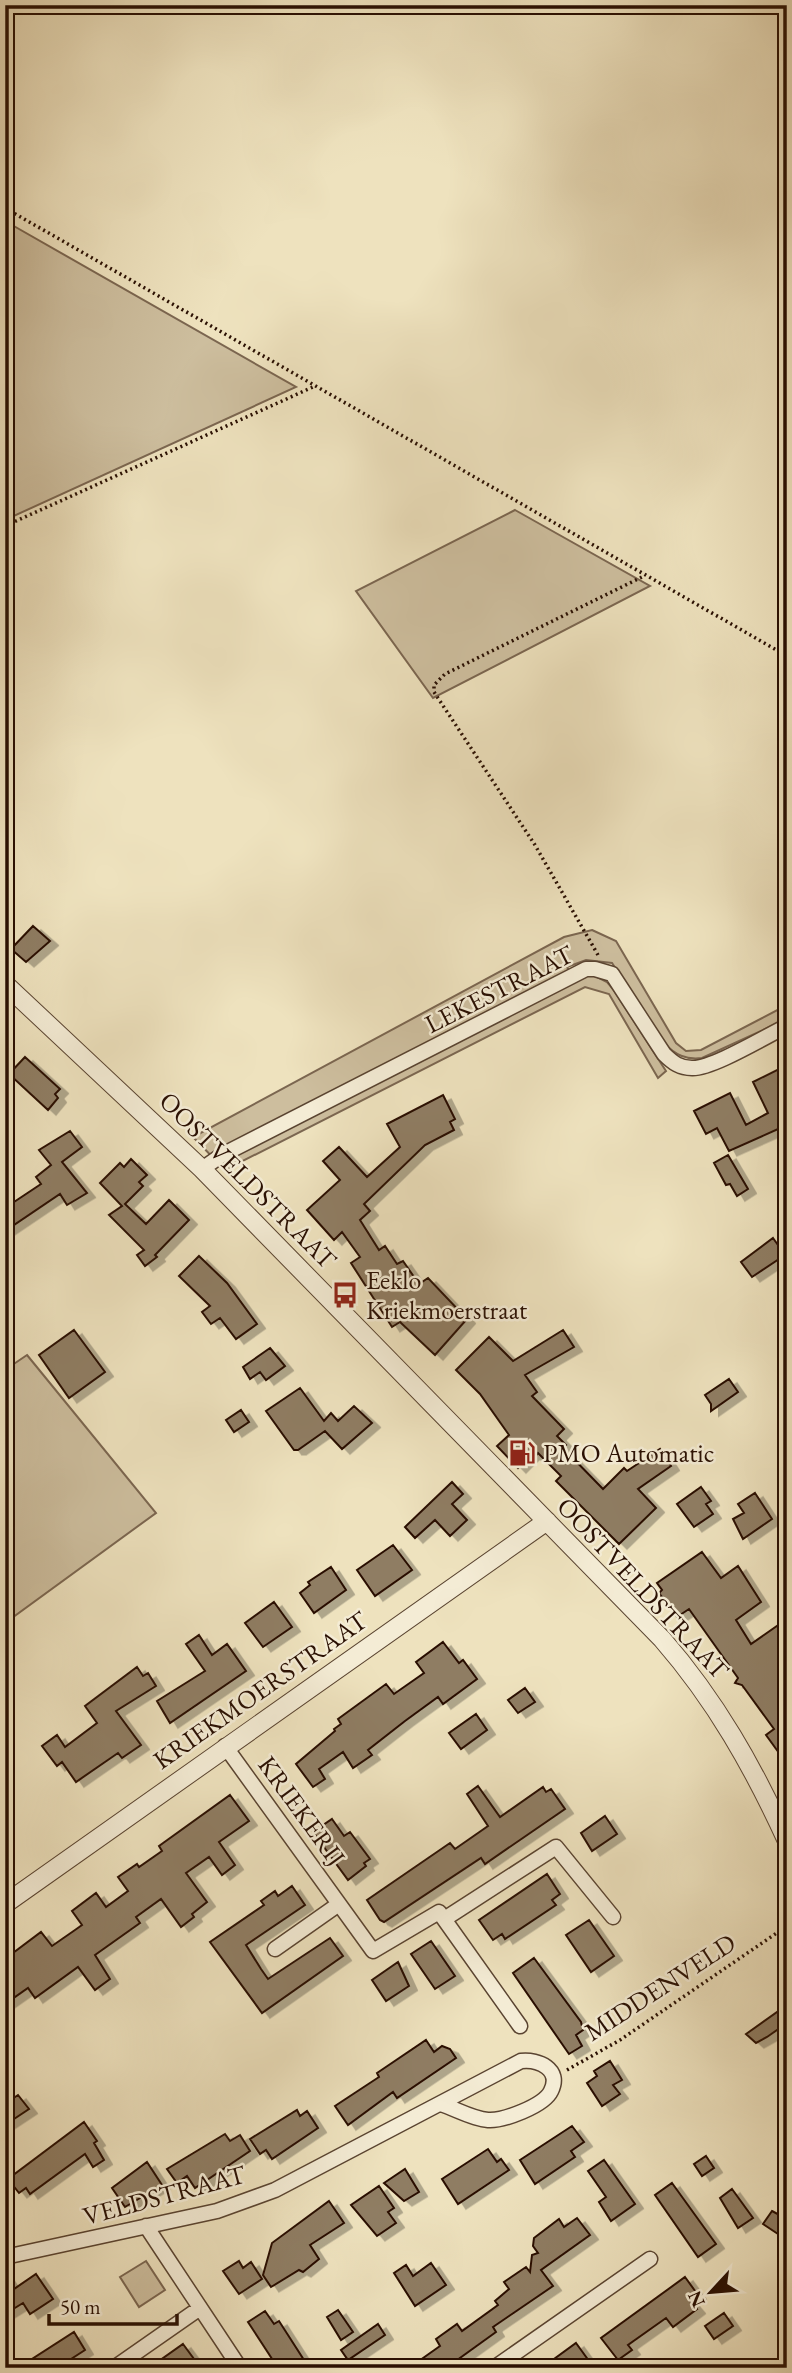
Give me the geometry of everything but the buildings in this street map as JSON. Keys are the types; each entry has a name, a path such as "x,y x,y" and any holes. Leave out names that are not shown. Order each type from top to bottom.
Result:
{"street":[{"name":"LEKESTRAAT","path":"202,1169 222,1155 586,969 604,971 619,983 674,1064 695,1069 706,1066 787,1026"},
{"name":"OOSTVELDSTRAAT","path":"5,984 202,1169 662,1639 696,1678 744,1751 787,1842"},
{"name":"KRIEKMOERSTRAAT","path":"5,1904 547,1521"},
{"name":"KRIEKERIJ","path":"225,1746 373,1951 439,1912 446,1918 556,1847 612,1917"},
{"name":"KRIEKERIJ","path":"275,1948 339,1903"},
{"path":"446,1918 520,2026"},
{"name":"VELDSTRAAT","path":"5,2257 217,2211 275,2190 521,2061 535,2059 547,2066 553,2078"},
{"path":"441,2104 485,2120 503,2119 541,2102 551,2092 553,2078"},
{"path":"146,2226 240,2368"},
{"path":"494,2368 650,2259"},
{"path":"114,2368 200,2308"}],"path":[{"path":"5,208 787,656"},
{"path":"5,526 314,386"},
{"path":"604,971 597,951 535,845 434,692 435,685 445,674 644,576"},
{"name":"MIDDENVELD","path":"553,2078 620,2039 787,1926"}],"shaded area":[{"path":"5,221 296,387 5,520"},
{"path":"515,510 650,586 433,698 356,591"},
{"path":"592,930 616,941 676,1043 686,1051 701,1050 787,1005 787,1019 702,1058 686,1057 672,1051 664,1043 612,963 586,960 567,967 574,979 591,974 607,982 613,989 666,1071 658,1078 609,994 585,987 225,1170 193,1137 564,937"},
{"path":"27,1355 156,1513 5,1623 5,1370"},
{"path":"146,2261 165,2290 139,2307 120,2277"}],"place":[{"name":"Eeklo Kriekmoerstraat","path":"345,1295"},
{"name":"PMO Automatic","path":"522,1453"}]}
